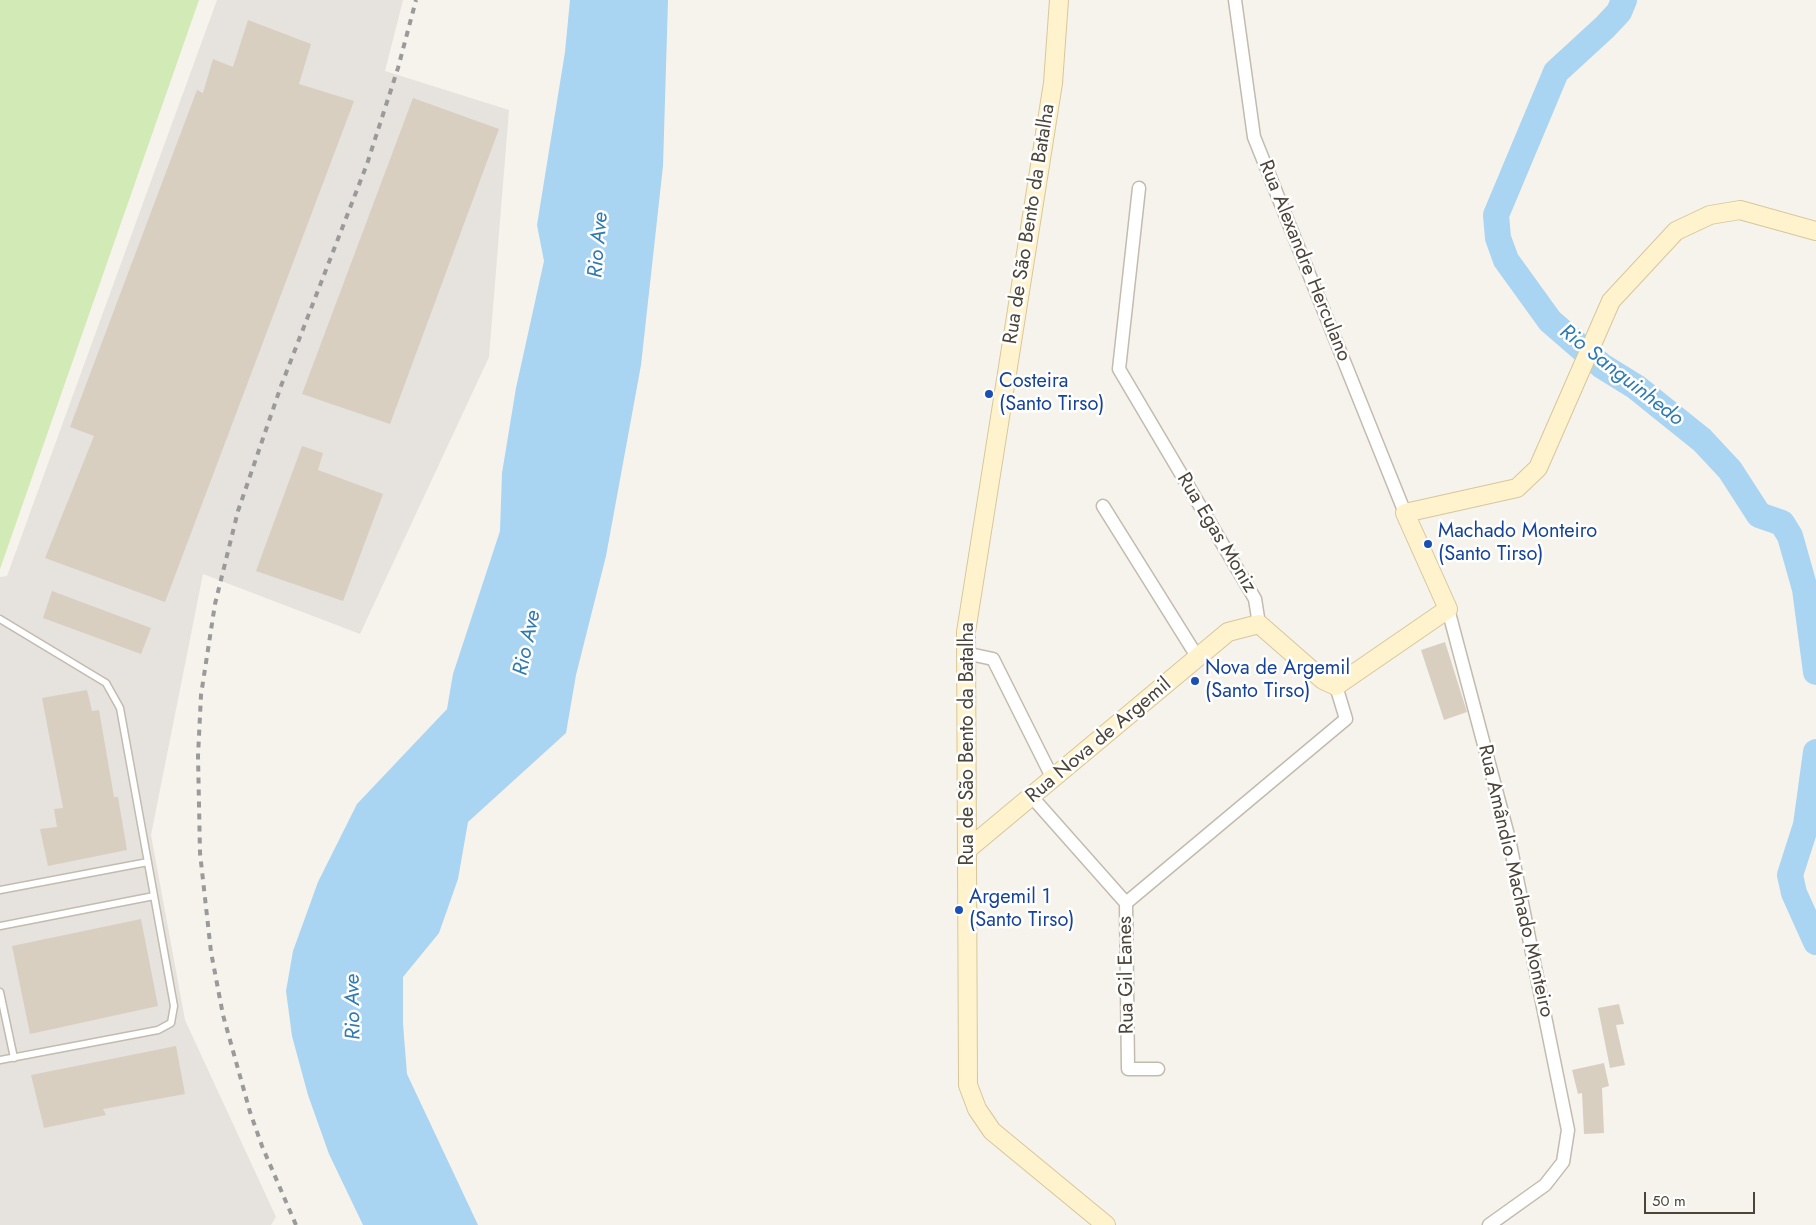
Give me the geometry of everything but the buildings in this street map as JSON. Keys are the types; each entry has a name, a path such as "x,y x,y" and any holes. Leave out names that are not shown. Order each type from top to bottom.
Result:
{"street":[{"name":"Rua de São Bento da Batalha","path":"1059,0 1053,83 966,632 968,1084 977,1109 992,1131 1106,1225"},
{"name":"Rua Alexandre Herculano","path":"1235,0 1254,137 1405,514"},
{"name":"Rua Egas Moniz","path":"1139,188 1119,369 1255,599 1260,624"},
{"path":"1405,514 1517,488 1538,468 1611,302 1676,231 1710,215 1740,210 1816,231"},
{"path":"1103,506 1198,658"},
{"name":"Rua Amândio Machado Monteiro","path":"1405,514 1448,609 1509,839 1568,1130 1563,1162 1545,1185 1489,1225"},
{"path":"1336,686 1448,609"},
{"path":"1126,903 1346,719 1336,686 1323,680 1260,624"},
{"name":"Rua Nova de Argemil","path":"968,849 1228,632 1260,624"},
{"path":"965,653 993,659 1053,779"},
{"name":"Rua Gil Eanes","path":"1032,797 1126,903 1128,1069 1158,1069"}],"lane":[{"path":"0,619 106,683 120,708 174,1006 171,1022 158,1030 0,1060"},
{"path":"0,890 148,862"},
{"path":"0,926 154,896"},
{"path":"0,992 14,1058"}],"shaded area":[{"path":"217,0 403,0 385,71 509,110 489,357 360,634 203,574 151,835 185,1020 276,1217 271,1225 0,1225 0,577 7,576"}],"green space":[{"path":"0,0 199,0 0,569"}],"water":[{"name":"Rio Ave","path":"570,0 668,0 663,166 641,365 606,556 576,675 566,733 468,822 458,879 439,933 403,977 403,1024 407,1074 478,1225 363,1225 329,1154 308,1095 292,1036 286,991 293,951 318,882 357,804 447,709 453,674 500,531 502,473 516,388 544,261 537,225 565,52"}],"waterway":[{"name":"Rio Sanguinhedo","path":"1624,0 1619,12 1605,27 1556,72 1496,215 1498,238 1506,260 1550,321 1602,366 1636,387 1702,440 1730,470 1759,515 1782,523 1790,536 1805,589 1816,672"},
{"name":"Rio Sanguinhedo","path":"1816,752 1806,825 1790,875 1794,893 1816,942"}],"railway":[{"path":"296,1225 262,1146 250,1112 223,1015 211,952 200,853 198,756 201,695 215,604 238,511 281,386 367,164 398,68 416,0"}],"place":[{"name":"Costeira (Santo Tirso)","path":"989,394"},
{"name":"Machado Monteiro (Santo Tirso)","path":"1428,544"},
{"name":"Nova de Argemil (Santo Tirso)","path":"1195,681"},
{"name":"Argemil 1 (Santo Tirso)","path":"959,910"}]}
